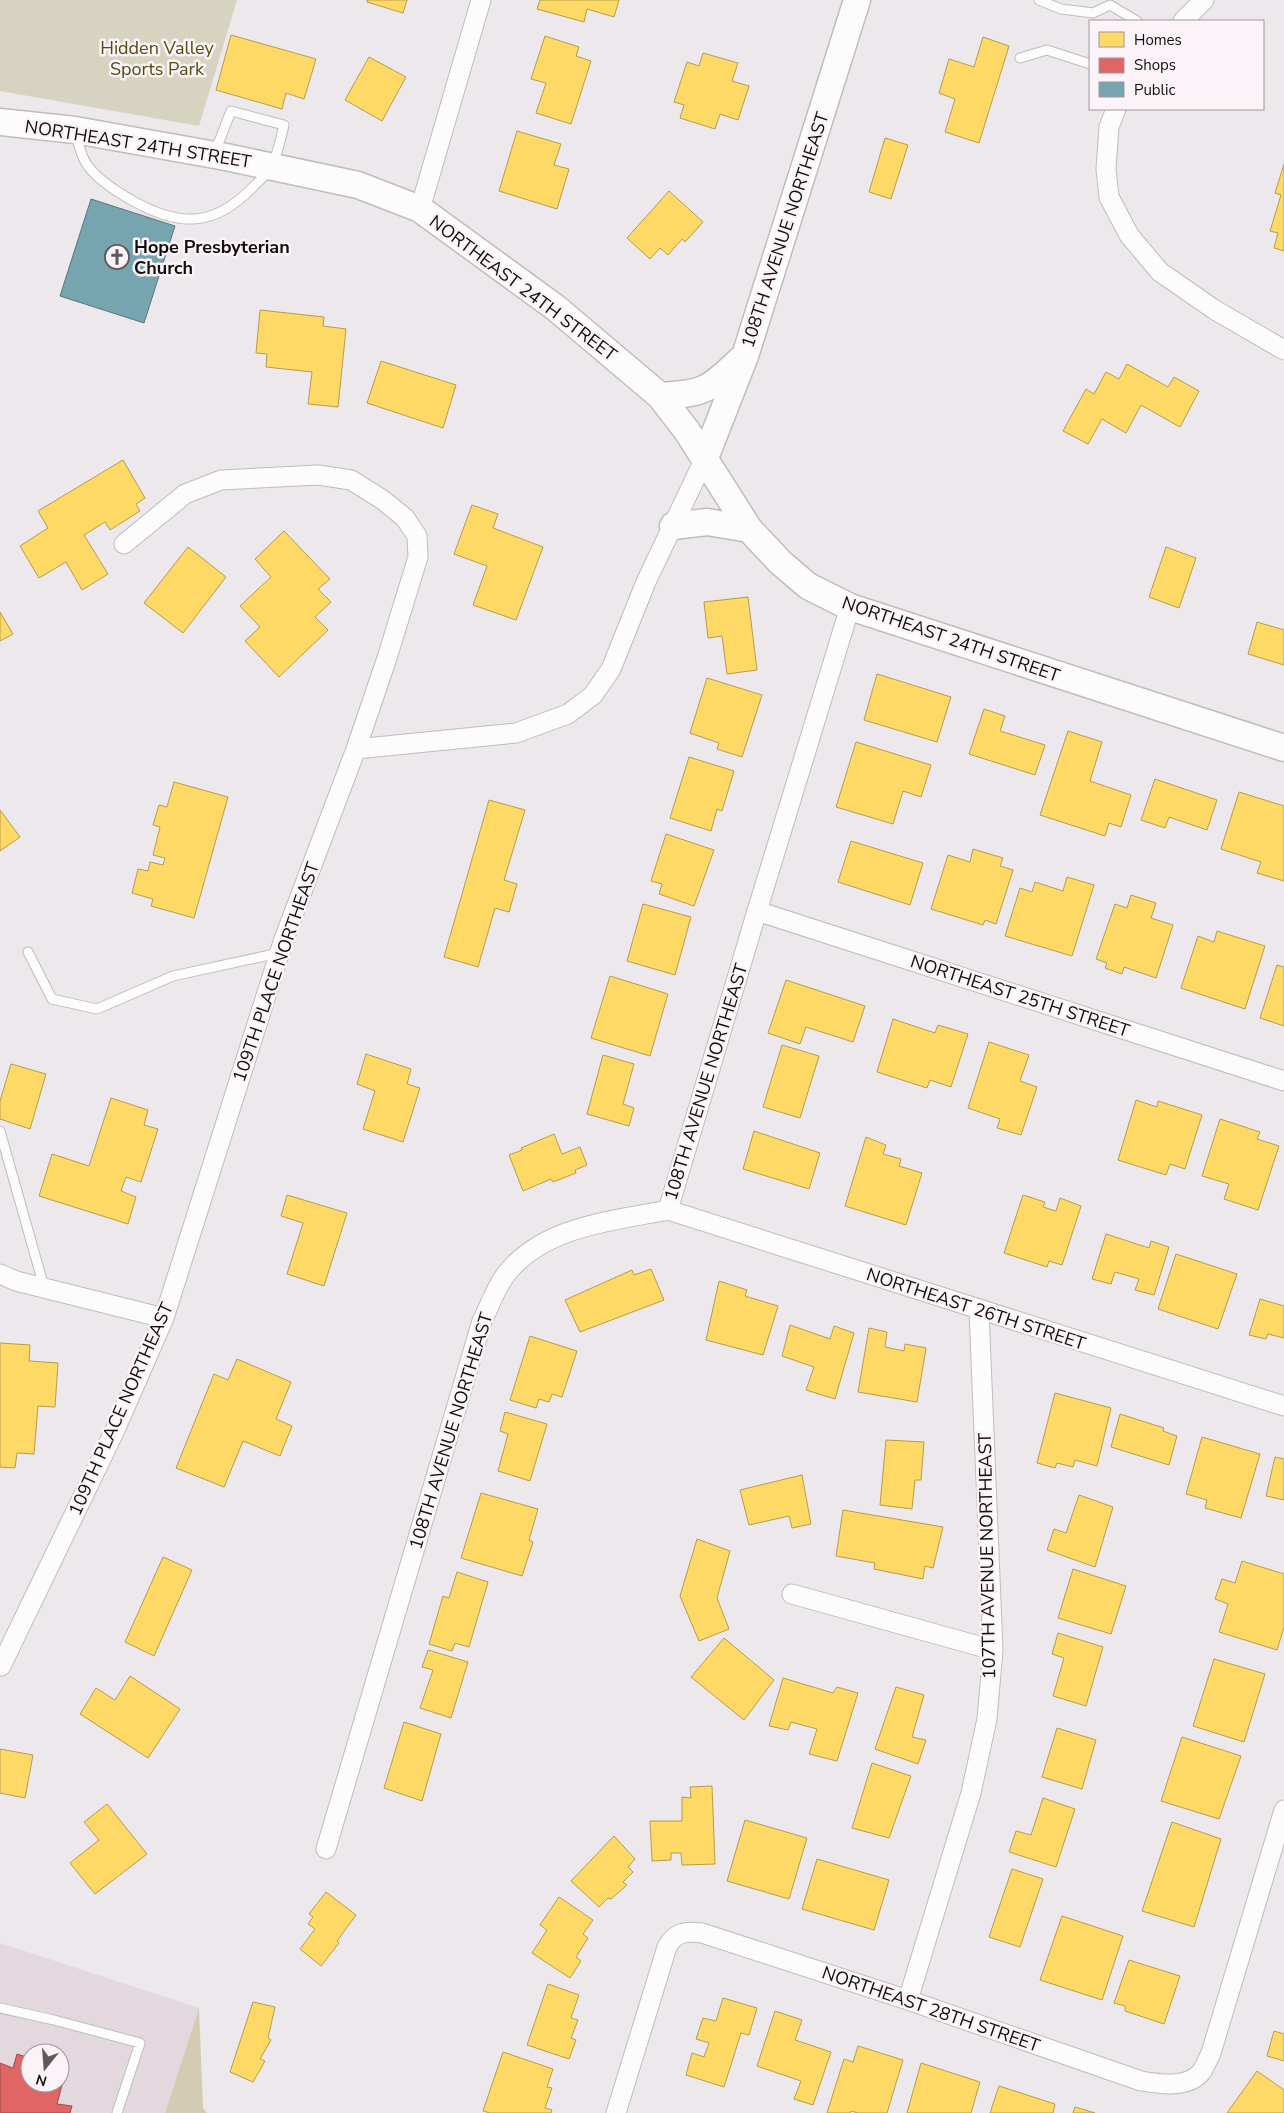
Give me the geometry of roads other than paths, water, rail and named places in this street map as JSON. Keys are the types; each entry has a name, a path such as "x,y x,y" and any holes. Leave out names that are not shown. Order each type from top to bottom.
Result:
{"main road":[{"name":"108TH AVENUE NORTHEAST","path":"704,458 745,356 857,0"},
{"name":"NORTHEAST 24TH STREET","path":"0,122 75,130 272,166 358,185 420,209 556,308 660,396 704,458 749,529 780,562 808,586 850,607 1284,748"},
{"path":"660,396 704,390 715,384 745,356"},
{"path":"673,526 707,522 749,529"}],"street":[{"path":"420,209 480,0"},
{"path":"1184,20 1204,0"},
{"path":"1116,110 1109,127 1106,169 1108,188 1109,197 1129,235 1160,272 1215,310 1284,350"},
{"path":"356,749 516,733 568,714 593,695 611,669 646,582 704,458"},
{"name":"109TH PLACE NORTHEAST","path":"1,1666 115,1430 164,1318 280,953 356,749 387,658 418,557 417,536 405,518 383,500 351,480 318,475 221,480 186,494 124,544"},
{"name":"108TH AVENUE NORTHEAST","path":"326,1849 482,1321 506,1274 533,1249 555,1236 611,1221 668,1210 850,607"},
{"name":"NORTHEAST 25TH STREET","path":"757,911 1284,1080"},
{"name":"NORTHEAST 26TH STREET","path":"668,1210 979,1311 1284,1406"},
{"path":"0,1274 16,1281 164,1318"},
{"name":"107TH AVENUE NORTHEAST","path":"908,2000 971,1792 987,1719 993,1650 979,1311"},
{"path":"792,1594 993,1650"},
{"name":"NORTHEAST 28TH STREET","path":"616,2113 667,1947 677,1935 687,1931 702,1933 908,2000 1141,2081 1166,2085 1186,2082 1201,2073 1210,2053 1284,1810"}],"lane":[{"path":"1039,0 1061,9 1093,13 1110,5 1135,20"},
{"path":"1020,58 1047,50 1089,64"},
{"path":"75,130 84,162 94,175 125,197 145,208 163,215 200,220 220,214 238,202 272,166 284,125 230,110 214,154"},
{"path":"28,952 52,999 97,1009 173,976 280,953"},
{"path":"0,1131 44,1288"},
{"path":"0,2008 140,2043 117,2113"}],"place":[{"name":"Hope Presbyterian Church","path":"117,257"}],"park label":[{"name":"Hidden Valley Sports Park","path":"157,58"}]}
